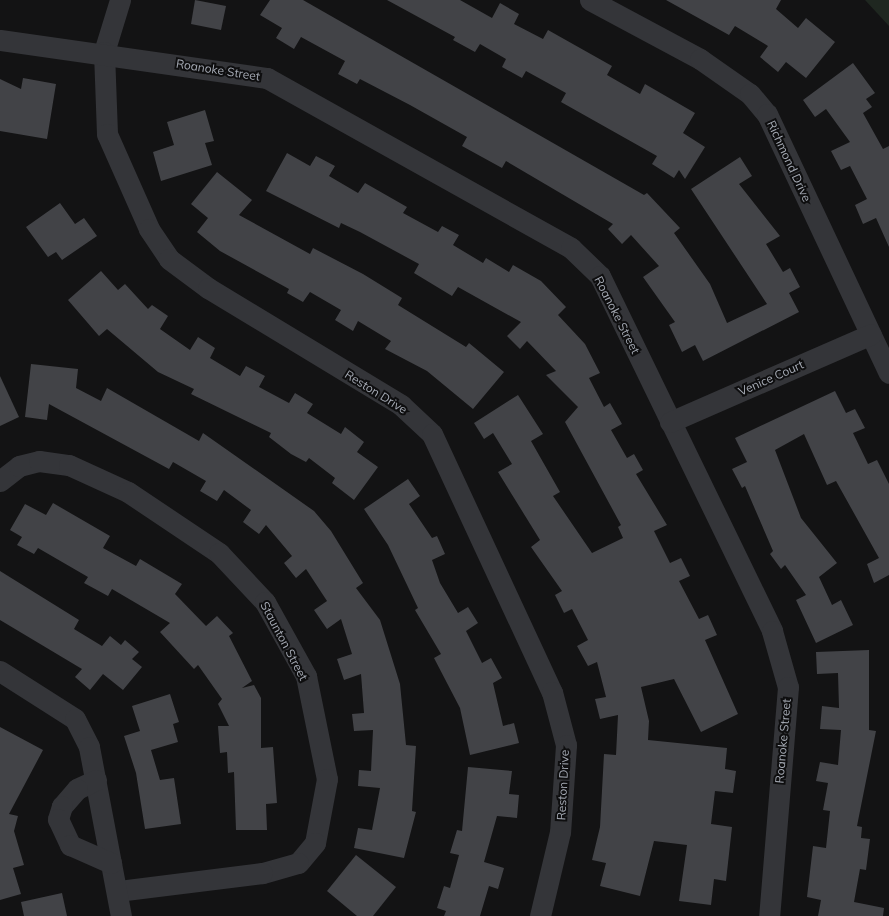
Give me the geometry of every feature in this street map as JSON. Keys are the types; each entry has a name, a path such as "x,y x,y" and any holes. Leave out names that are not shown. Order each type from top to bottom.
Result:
{"street":[{"name":"Reston Drive","path":"120,0 104,52 107,134 149,229 169,259 265,326 401,405 432,434 552,692 566,746 560,832 540,916"},
{"name":"Richmond Drive","path":"590,0 700,59 750,94 766,114 889,373"},
{"name":"Roanoke Street","path":"0,40 104,52 267,78 571,248 600,276 772,631 788,686 769,916"},
{"name":"Venice Court","path":"670,422 871,334"},
{"name":"Staunton Street","path":"0,481 19,466 39,461 69,465 128,492 219,553 265,602 306,676 327,779 315,843 298,863 262,873 117,891"},
{"path":"0,672 75,719 89,746 121,916"},
{"path":"96,780 76,789 58,819 70,845 111,863"}],"shaded area":[{"path":"865,0 889,0 889,26"}],"building":[{"path":"195,0 226,6 221,30 191,24"},
{"path":"270,0 303,0 644,195 647,193 680,228 674,233 710,284 727,323 767,304 691,189 740,157 752,176 739,184 780,236 766,244 783,272 790,268 800,287 789,293 799,312 703,361 695,345 682,352 669,325 675,322 643,277 659,266 631,235 622,244 608,229 613,224 506,161 502,168 462,146 467,137 410,105 360,79 357,84 338,74 345,61 301,37 294,49 276,38 282,28 260,15"},
{"path":"387,0 460,0 492,18 500,3 519,14 514,24 543,39 548,30 612,66 607,75 640,94 645,84 695,113 683,133 705,147 685,179 679,170 674,178 652,164 657,156 561,102 566,93 526,71 522,78 502,67 506,59 480,44 475,52 453,40 455,37"},
{"path":"666,0 781,0 776,9 798,28 806,18 835,42 806,78 786,62 778,72 760,57 768,46 735,26 729,35"},
{"path":"853,63 875,93 866,99 872,107 863,113 883,149 889,146 889,247 876,218 863,224 855,205 867,199 850,166 841,170 831,151 850,142 826,109 815,117 803,100"},
{"path":"23,78 56,84 47,139 0,131 0,79 21,89"},
{"path":"205,110 214,141 205,143 212,165 161,181 153,152 174,145 167,122"},
{"path":"287,153 310,166 316,156 335,166 329,176 358,193 365,183 407,207 403,213 438,232 442,226 459,235 453,245 483,263 486,258 509,272 513,265 541,281 566,307 558,315 585,344 600,373 589,378 604,407 610,403 622,424 611,430 627,458 634,454 643,470 636,474 667,525 654,531 670,563 681,558 690,576 679,581 699,619 708,615 717,635 705,640 738,714 701,732 674,679 641,687 649,721 648,740 727,748 725,769 736,771 733,793 715,791 711,824 732,827 726,881 714,879 711,905 679,901 687,845 654,841 640,896 600,886 606,863 592,860 600,827 604,754 616,755 618,715 600,719 595,699 606,697 597,662 588,666 577,646 588,640 572,609 564,613 555,595 562,591 531,547 540,540 498,472 512,464 493,433 484,439 474,423 518,395 543,434 531,441 560,492 553,496 592,553 623,538 618,527 621,525 565,422 578,407 546,375 556,371 527,341 520,349 507,336 521,322 458,287 452,296 414,273 419,264 360,232 341,223 339,228 266,191"},
{"path":"217,172 252,200 239,215 310,254 313,248 363,274 402,298 398,305 466,347 469,343 504,372 473,409 427,371 385,349 391,341 358,321 353,331 335,320 341,310 310,292 303,302 287,293 289,289 220,251 197,232 208,218 191,204"},
{"path":"60,203 75,224 84,218 97,236 62,260 56,252 48,257 26,227"},
{"path":"101,271 118,290 125,284 148,309 152,305 168,316 160,329 190,350 198,337 215,348 210,358 240,376 246,366 265,376 259,387 289,403 295,393 313,404 307,413 341,434 345,427 364,442 357,452 378,467 354,500 332,483 335,478 309,458 306,462 291,454 269,437 271,433 191,394 194,389 158,372 107,329 99,336 68,300"},
{"path":"31,364 78,369 76,388 101,401 107,388 199,441 203,433 314,511 331,531 363,583 356,588 380,620 400,684 406,745 416,746 412,811 416,812 404,858 354,848 358,828 372,830 380,788 358,786 359,770 371,771 373,730 354,731 352,714 364,713 361,674 344,680 337,659 352,654 341,619 327,629 314,610 327,601 306,569 296,578 284,563 292,556 266,525 259,534 243,522 251,510 224,490 217,501 200,491 206,481 173,462 169,469 49,404 47,420 25,417"},
{"path":"0,376 19,417 0,426"},
{"path":"835,391 846,413 855,409 865,428 853,433 868,464 877,460 889,484 889,575 874,583 867,564 879,558 836,481 827,485 804,434 775,450 801,518 837,563 819,577 832,605 841,600 853,625 816,643 796,600 806,595 785,565 781,569 770,554 773,551 745,486 742,488 732,469 747,462 735,438"},
{"path":"408,479 420,496 409,504 432,538 437,536 445,554 432,560 440,583 458,613 468,607 478,623 466,631 482,663 491,658 502,678 493,683 503,726 514,723 519,743 470,755 460,708 434,658 441,654 415,610 418,608 388,545 364,509"},
{"path":"53,503 110,536 103,548 136,566 140,559 182,584 175,594 206,626 217,616 233,633 229,636 252,681 242,688 254,685 261,698 261,748 273,747 277,803 266,804 267,830 236,830 234,772 228,773 227,752 220,753 218,726 229,726 218,704 222,699 198,665 194,669 160,632 170,623 112,589 108,596 84,583 88,577 38,548 34,554 17,545 22,537 10,530 25,504 46,515"},
{"path":"0,571 79,620 74,629 102,646 110,636 121,645 125,640 139,652 132,659 142,667 123,690 103,674 90,690 75,677 82,669 0,620"},
{"path":"869,650 869,730 876,731 857,826 862,827 861,838 870,839 866,870 860,869 854,902 884,908 883,916 818,916 821,900 807,897 813,846 826,848 830,811 823,810 828,783 816,781 820,762 838,765 841,730 820,729 822,706 839,708 838,673 817,674 816,652"},
{"path":"170,694 179,722 173,724 178,742 151,750 160,780 174,778 181,824 145,829 136,773 124,736 140,731 132,706"},
{"path":"0,727 43,750 9,814 18,816 14,831 24,865 13,868 21,894 0,900"},
{"path":"468,767 512,771 509,794 519,795 517,818 497,816 484,862 504,868 498,889 489,886 480,916 444,916 446,911 437,908 444,886 450,888 459,855 450,853 457,830 462,831"},
{"path":"356,855 396,887 373,916 357,916 327,891"},
{"path":"62,893 67,916 24,916 21,902"}]}
